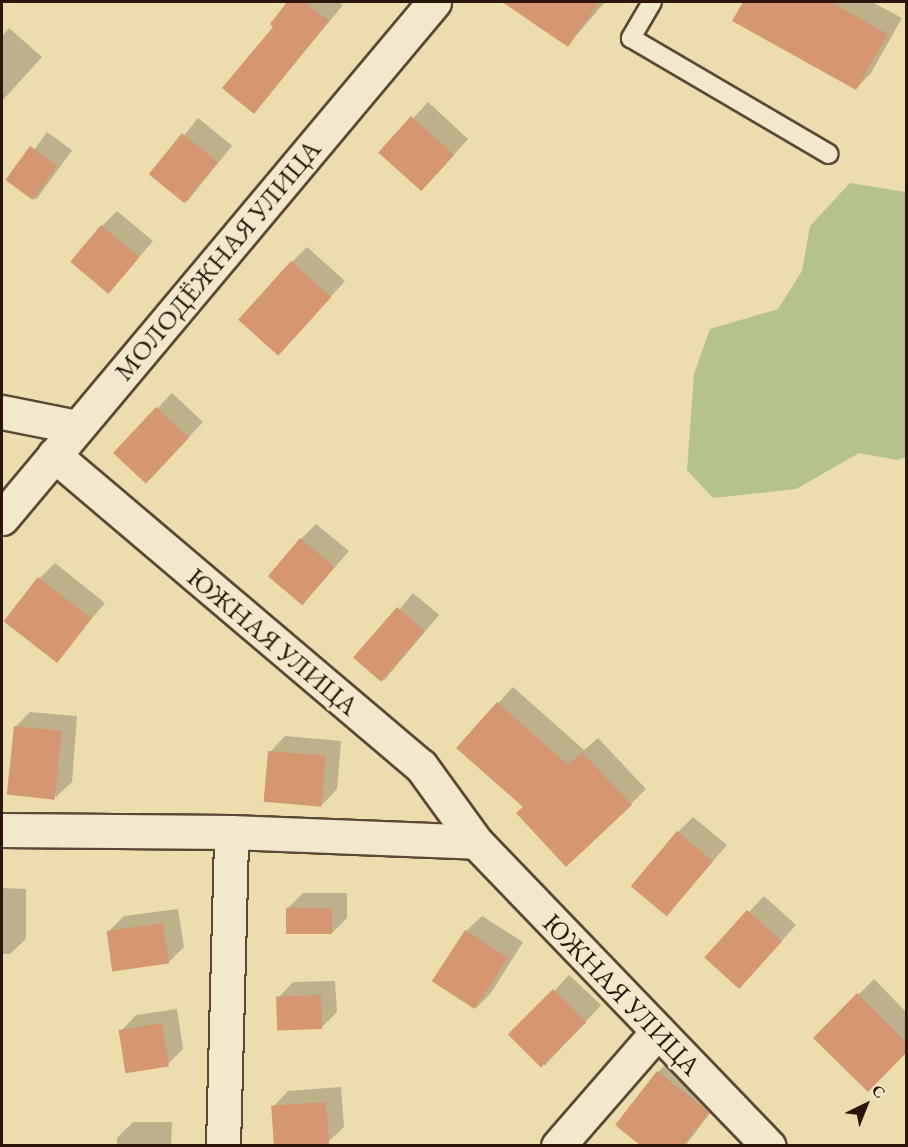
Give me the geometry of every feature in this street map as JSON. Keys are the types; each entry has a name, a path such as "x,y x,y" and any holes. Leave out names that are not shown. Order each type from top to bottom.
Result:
{"street":[{"name":"МОЛОДЁЖНАЯ УЛИЦА","path":"2,518 434,2"},
{"path":"2,412 77,427"},
{"name":"ЮЖНАЯ УЛИЦА","path":"54,455 422,766 476,842 769,1146"},
{"path":"2,831 231,832 476,842"},
{"path":"223,1146 231,832"},
{"path":"558,1146 658,1031"}],"lane":[{"path":"652,2 631,38 829,154"}],"green space":[{"path":"850,183 906,192 906,457 897,460 859,453 796,489 713,498 687,470 694,374 710,329 778,309 802,271 810,226"}],"building":[{"path":"287,2 304,2 329,21 254,114 222,88 273,27 270,24"},
{"path":"502,2 599,2 568,47"},
{"path":"743,2 830,2 888,34 856,90 732,21"},
{"path":"411,116 454,155 421,191 378,152"},
{"path":"182,133 218,162 184,203 149,174"},
{"path":"30,146 58,166 33,200 5,180"},
{"path":"101,225 139,257 108,294 70,262"},
{"path":"291,261 331,297 278,356 238,320"},
{"path":"156,407 189,438 146,484 113,453"},
{"path":"300,538 334,567 302,605 268,576"},
{"path":"38,577 92,619 57,663 4,621"},
{"path":"397,607 425,631 381,682 353,658"},
{"path":"497,702 568,765 582,752 632,805 566,867 516,813 523,807 456,748"},
{"path":"14,726 62,731 55,800 7,795"},
{"path":"268,751 326,756 321,807 264,802"},
{"path":"677,831 713,861 667,916 631,886"},
{"path":"286,908 332,908 332,934 286,934"},
{"path":"747,910 782,941 739,989 704,958"},
{"path":"163,923 169,964 112,972 107,931"},
{"path":"465,930 508,958 475,1009 432,981"},
{"path":"553,989 586,1022 541,1067 508,1034"},
{"path":"857,993 906,1042 906,1053 868,1092 813,1038"},
{"path":"321,995 322,1029 277,1031 276,997"},
{"path":"162,1023 169,1066 125,1073 119,1030"},
{"path":"657,1071 709,1112 683,1146 641,1146 615,1125"},
{"path":"326,1102 329,1144 274,1146 271,1106"}]}
